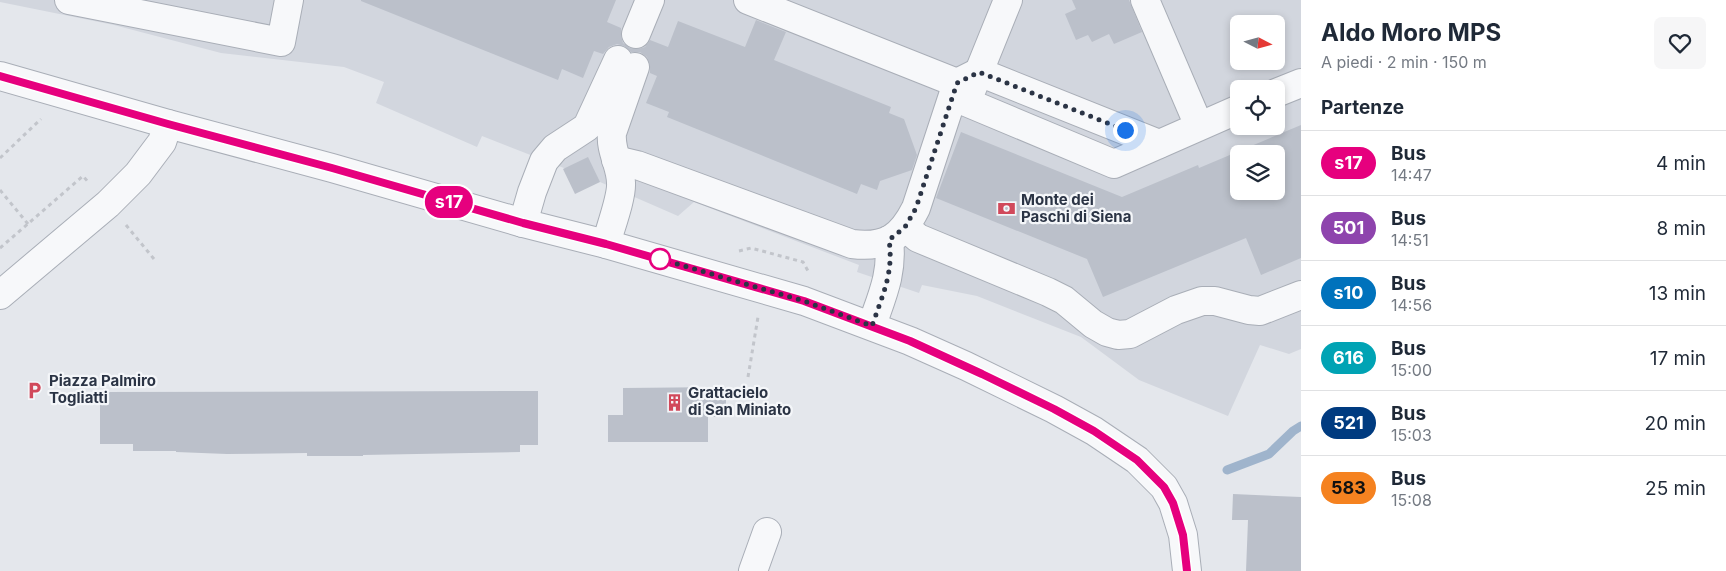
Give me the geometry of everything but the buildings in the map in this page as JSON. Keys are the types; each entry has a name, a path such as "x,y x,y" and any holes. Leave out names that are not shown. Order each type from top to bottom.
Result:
{"street":[{"path":"69,0 281,42 290,0"},
{"path":"636,34 650,0"},
{"path":"748,0 968,86 1158,144 1230,113"},
{"path":"872,326 890,271 897,234 916,208 968,86 1008,0"},
{"path":"1145,0 1199,126"},
{"path":"523,223 544,161 555,148 587,128 627,64 612,133 612,145 622,185 606,244"},
{"path":"0,76 523,223 606,244 804,301 910,341 1014,389 1094,431 1137,460 1164,487 1173,503 1183,535 1187,571"},
{"path":"1285,89 1301,83"},
{"path":"0,295 108,204 138,174 162,142 168,124"},
{"path":"616,160 637,165 852,244 868,246 878,244 897,234 918,238 1048,292 1064,300 1093,324 1118,336 1130,334 1176,310 1202,301 1216,301 1249,310 1260,310 1301,295"},
{"path":"753,571 767,532"}],"path":[{"path":"0,158 46,114"},
{"path":"0,248 83,176 95,189"},
{"path":"0,190 28,224"},
{"path":"123,222 154,259"},
{"path":"731,253 751,248 803,262 811,278"},
{"path":"748,377 759,312"}],"shaded area":[{"name":"Monte dei Paschi di Siena","path":"0,0 1301,0 1301,349 1289,354 1260,345 1228,416 1139,380 1081,337 977,296 922,285 919,293 857,272 859,265 694,202 678,216 600,182 482,136 477,147 376,103 384,82 344,67 221,53 114,25 0,2"}],"waterway":[{"path":"1227,470 1269,454 1293,431 1301,426"}],"bus line":[{"name":"s17","path":"0,76 523,223 606,244 804,301 910,341 1054,409 1094,431 1137,460 1164,487 1173,503 1180,520 1186,552 1187,571"}],"place":[{"name":"Monte dei Paschi di Siena","path":"1007,209"},
{"name":"Piazza Palmiro Togliatti","path":"35,390"},
{"name":"Grattacielo di San Miniato","path":"674,402"}],"route":[{"path":"660,259 804,301 872,326 890,271 891,253 889,240 905,227 916,208 957,83 979,72 1125,130"}]}
